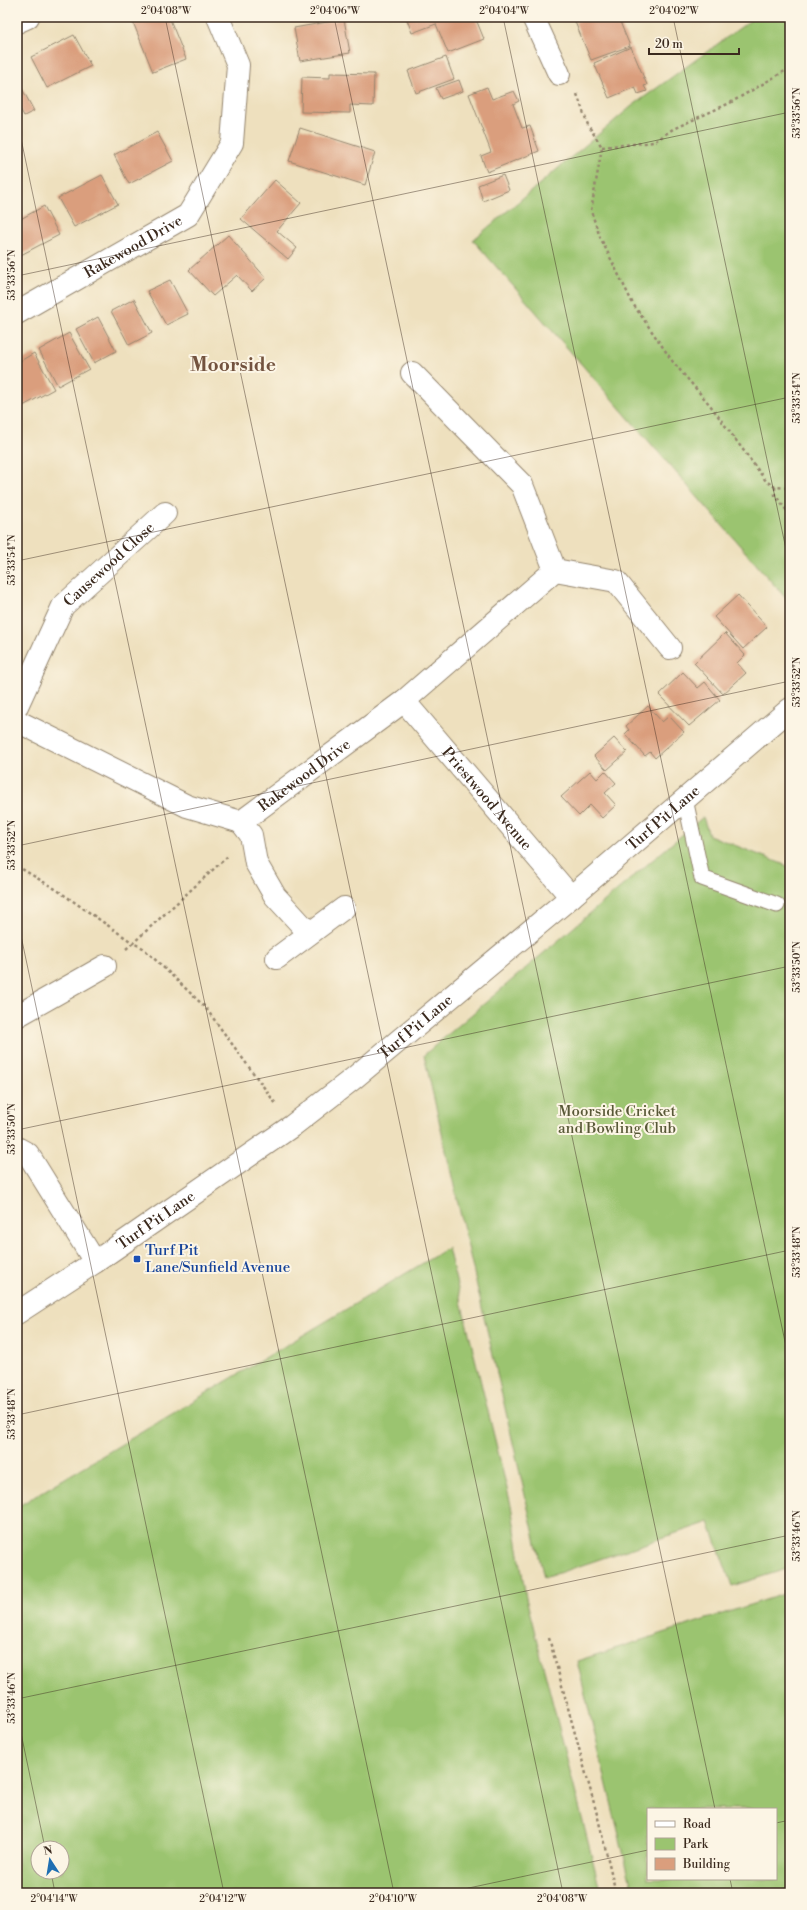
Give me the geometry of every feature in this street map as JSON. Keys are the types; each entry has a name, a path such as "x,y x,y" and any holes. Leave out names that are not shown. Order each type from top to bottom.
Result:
{"street":[{"path":"17,22 28,17"},
{"name":"Rakewood Drive","path":"17,313 188,215 232,143 238,65 218,17"},
{"path":"533,17 559,74"},
{"path":"412,373 522,485 555,570 616,581 670,648"},
{"name":"Causewood Close","path":"17,706 64,606 165,513"},
{"name":"Rakewood Drive","path":"246,828 404,700 555,570"},
{"name":"Priestwood Avenue","path":"404,700 571,897"},
{"name":"Turf Pit Lane","path":"17,1313 95,1262 292,1126 405,1037 790,710"},
{"path":"17,721 187,806 246,828 256,863 275,896 309,933"},
{"path":"277,958 344,908"},
{"path":"17,1016 104,966"},
{"path":"17,1148 28,1154 95,1262"}],"lane":[{"path":"684,799 702,878 777,905"}],"path":[{"path":"602,147 654,142 673,129 730,103 790,68"},
{"path":"559,74 571,78 588,125 602,147 591,211 600,237 633,304 673,362 710,405 766,481 775,487 790,488"},
{"path":"775,487 775,495 790,515"},
{"path":"133,942 246,828"},
{"path":"17,866 57,890 142,948 205,1007 292,1126"},
{"path":"549,1638 596,1810 616,1893"}],"green space":[{"path":"755,17 790,17 790,603 473,240 632,106"},
{"name":"Moorside Cricket and Bowling Club","path":"703,817 709,835 790,867 790,1568 732,1586 709,1522 544,1578 424,1055"},
{"path":"448,1248 511,1505 526,1598 601,1893 17,1893 17,1507"},
{"path":"790,1592 790,1893 633,1893 577,1661"}],"building":[{"path":"131,17 169,17 186,59 153,72"},
{"path":"406,17 475,17 484,39 448,53 436,24 412,33"},
{"path":"589,17 618,17 630,46 591,60 575,22"},
{"path":"344,19 350,53 300,61 294,28"},
{"path":"74,35 91,66 47,88 31,57"},
{"path":"631,47 647,85 644,86 647,91 638,94 635,87 609,98 594,63"},
{"path":"446,57 454,79 416,93 408,71"},
{"path":"330,73 374,74 373,106 350,105 350,113 301,112 302,77 330,78"},
{"path":"17,79 34,111 24,116 18,105 17,106"},
{"path":"459,80 463,91 441,99 436,88"},
{"path":"487,87 492,99 514,91 519,101 513,104 522,128 530,126 539,151 487,172 481,156 491,152 469,94"},
{"path":"300,128 375,152 365,185 289,161"},
{"path":"157,132 173,161 129,184 114,155"},
{"path":"102,175 118,204 74,227 58,198"},
{"path":"503,175 509,190 483,201 478,185"},
{"path":"275,180 301,203 277,231 297,248 288,259 241,219"},
{"path":"44,206 59,235 17,257 17,221"},
{"path":"228,235 266,278 252,291 237,275 213,296 189,270"},
{"path":"170,280 188,314 166,325 147,291"},
{"path":"134,299 152,333 129,345 111,311"},
{"path":"98,317 116,351 94,363 76,329"},
{"path":"69,333 89,369 58,386 39,350"},
{"path":"34,353 54,389 23,406 17,395 17,363"},
{"path":"738,595 767,627 743,649 714,617"},
{"path":"725,633 745,655 737,663 746,673 723,694 694,663"},
{"path":"683,672 698,688 705,682 720,700 689,726 659,695"},
{"path":"648,706 662,722 669,716 684,732 655,758 650,752 645,756 625,734 629,730 626,726"},
{"path":"614,738 627,752 607,770 594,756"},
{"path":"590,771 597,779 605,771 616,783 605,793 616,805 602,818 590,805 579,816 561,797"}],"place":[{"name":"Turf Pit Lane/Sunfield Avenue","path":"137,1259"}],"district":[{"name":"Moorside","path":"233,365"}]}
